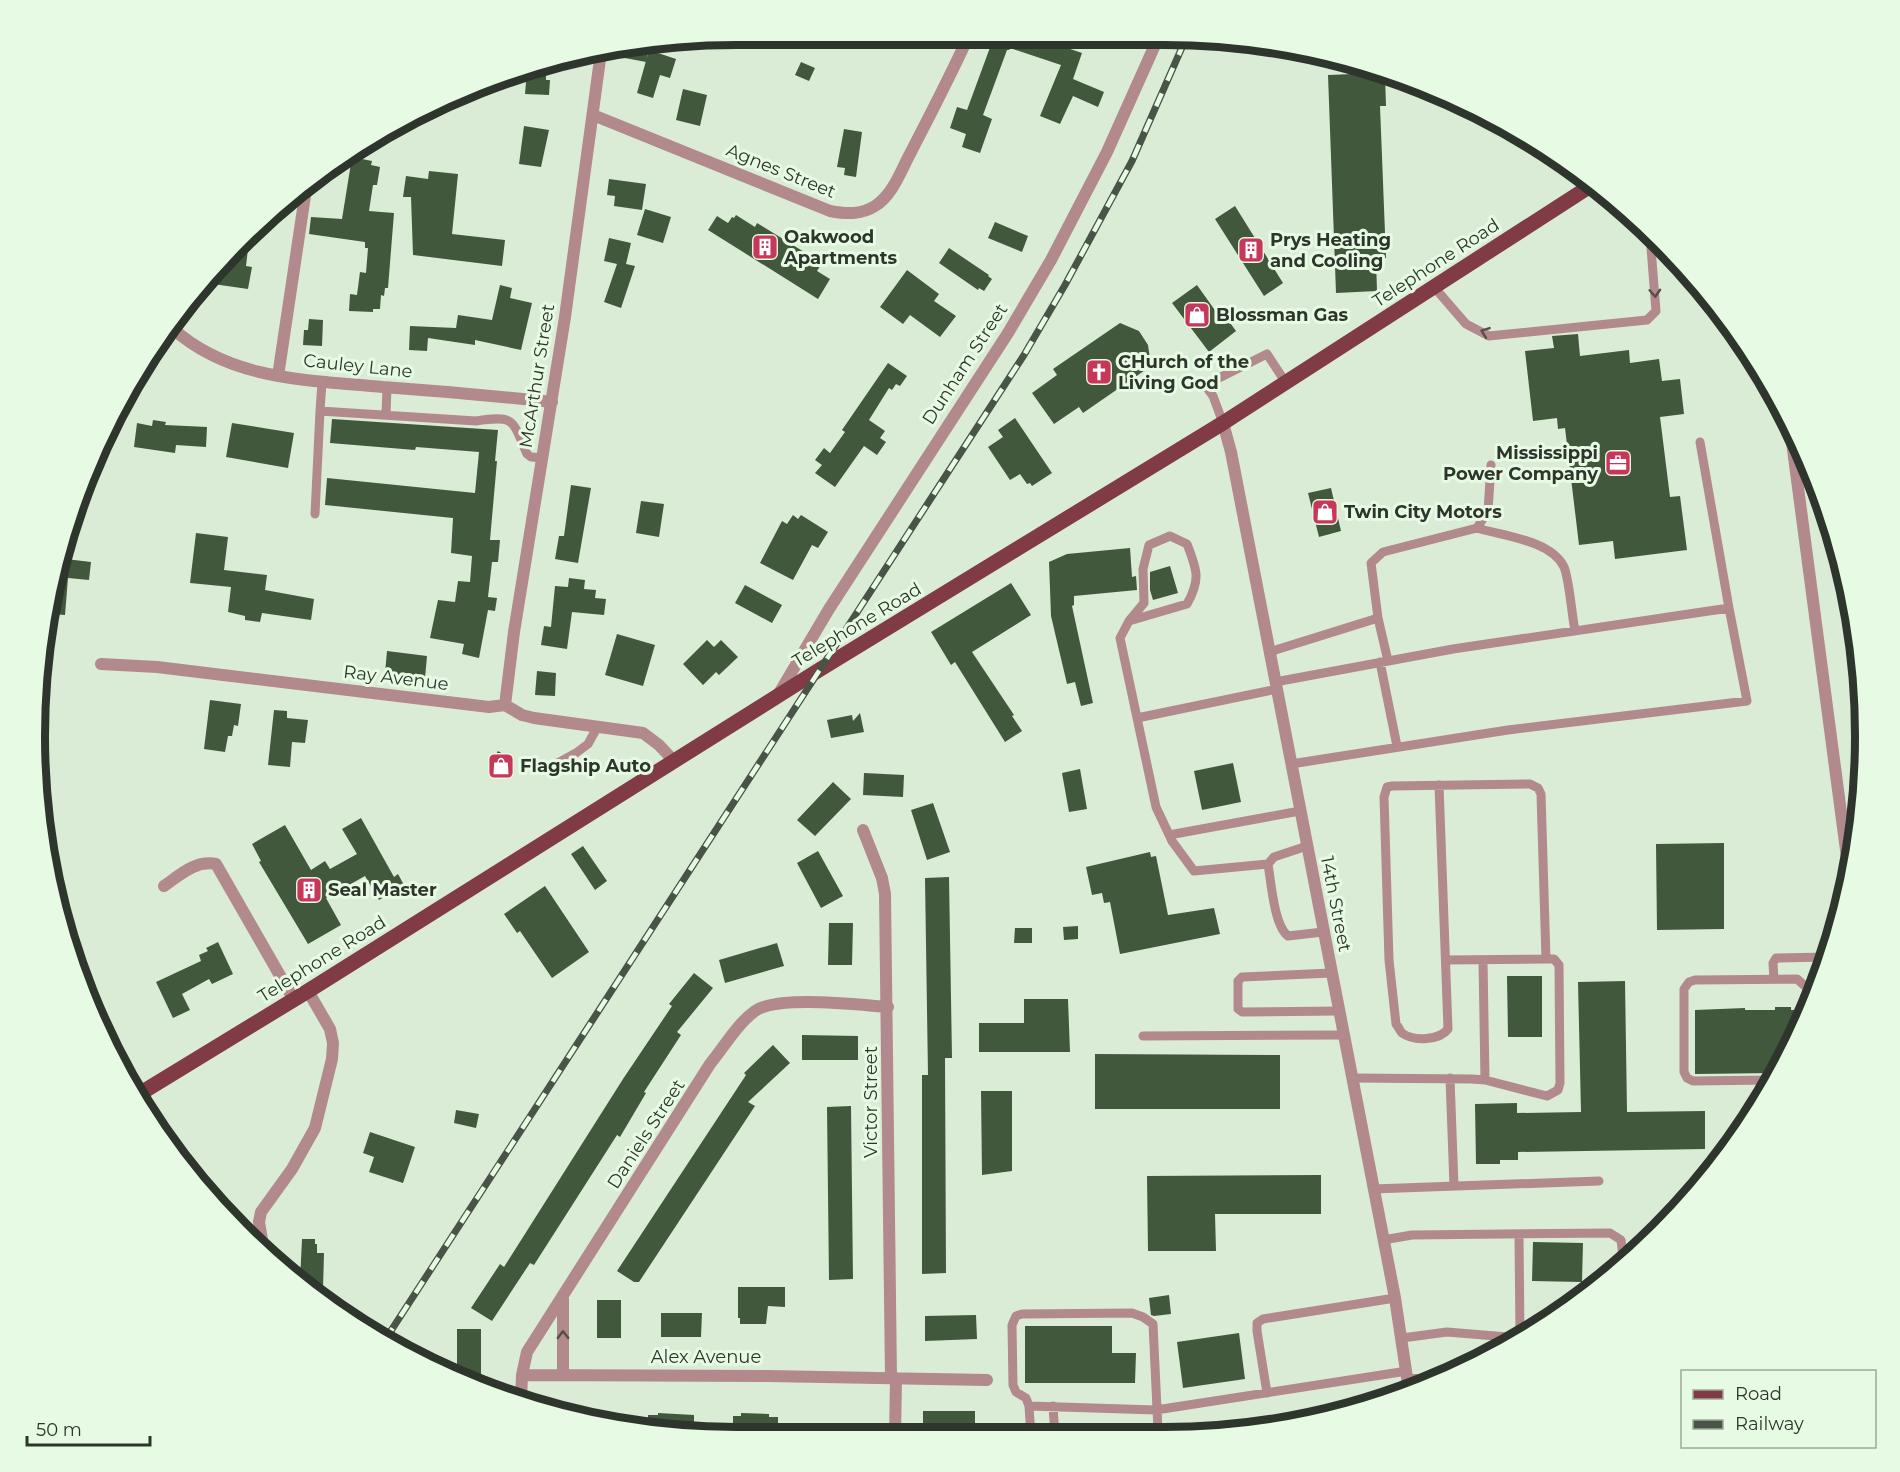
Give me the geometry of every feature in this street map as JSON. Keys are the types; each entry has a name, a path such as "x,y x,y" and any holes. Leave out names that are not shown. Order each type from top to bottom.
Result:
{"main road":[{"name":"Telephone Road","path":"144,1091 294,1000 819,669 1223,423 1586,189"}],"street":[{"name":"Agnes Street","path":"593,115 830,211 848,214 861,212 875,206 895,182 964,45"},
{"name":"Dunham Street","path":"776,698 835,600 1008,333 1051,260 1107,152 1155,45"},
{"name":"McArthur Street","path":"505,705 514,632 552,402 600,58"},
{"path":"278,376 305,196"},
{"name":"Cauley Lane","path":"176,331 207,354 251,371 322,382 552,402"},
{"name":"14th Street","path":"1223,423 1232,452 1395,1298 1408,1381"},
{"path":"1793,452 1846,848"},
{"name":"Ray Avenue","path":"101,664 157,667 489,707 505,705 522,715 534,718 643,733 659,745 674,761"},
{"name":"Victor Street","path":"863,830 879,870 885,894 895,1427"},
{"path":"164,886 196,864 208,862 216,864 294,1000"},
{"path":"262,1239 259,1222 261,1212 292,1169 315,1128 332,1059 333,1043 330,1029 308,991"},
{"name":"Daniels Street","path":"521,1392 527,1352 711,1064 746,1020 757,1010 789,1003 888,1007"},
{"path":"562,1295 563,1374"},
{"name":"Alex Avenue","path":"522,1375 987,1380"}],"lane":[{"path":"1434,287 1466,324 1489,336 1647,320 1656,311 1651,245"},
{"path":"1223,423 1214,396 1205,386 1267,354 1286,383"},
{"path":"315,514 322,382"},
{"path":"386,415 387,387"},
{"path":"320,411 476,421 507,420 513,423 527,454 531,457 543,458"},
{"path":"1291,764 1508,730 1747,701 1700,442"},
{"path":"1477,528 1488,511 1491,465"},
{"path":"1397,746 1371,563 1383,552 1477,528 1530,542 1551,551 1564,567 1575,631"},
{"path":"1129,621 1186,604 1196,588 1196,568 1186,544 1170,536 1149,545 1143,569 1144,603 1129,621 1120,638 1156,807 1169,835 1194,871 1268,864 1274,857 1307,846"},
{"path":"1137,718 1384,662 1729,608"},
{"path":"1269,651 1378,618"},
{"path":"544,770 588,744 598,726"},
{"path":"1439,785 1448,1029 1438,1037 1412,1038 1401,1032 1396,1024 1389,960 1384,797 1388,787 1439,785 1530,784 1538,788 1541,794 1546,959"},
{"path":"1169,835 1300,811"},
{"path":"1268,864 1274,904 1283,933 1294,936 1323,932"},
{"path":"1774,979 1773,963 1776,958 1818,957"},
{"path":"1352,1078 1485,1080 1547,1096 1558,1090 1560,1083 1559,965 1554,959 1446,960"},
{"path":"1483,960 1485,1080"},
{"path":"1331,973 1242,977 1238,981 1238,1010 1242,1012 1339,1011"},
{"path":"1763,1080 1693,1081 1687,1078 1684,1072 1684,989 1689,982 1695,980 1774,979 1797,979 1807,988"},
{"path":"1143,1036 1343,1035"},
{"path":"1450,1078 1454,1186"},
{"path":"1373,1189 1599,1181"},
{"path":"1383,1240 1413,1235 1610,1233 1621,1240 1623,1254"},
{"path":"1519,1234 1520,1328"},
{"path":"1267,1393 1257,1323 1263,1319 1395,1298"},
{"path":"1030,1427 1026,1398 1016,1392 1012,1385 1012,1324 1016,1316 1022,1314 1132,1313 1153,1324 1158,1427"},
{"path":"1402,1338 1447,1332 1504,1337"},
{"path":"1029,1406 1156,1410 1267,1393 1408,1381"},
{"path":"1053,1406 1054,1427"}],"building":[{"path":"991,45 1058,45 1082,53 1073,79 1104,92 1098,107 1073,96 1060,124 1040,116 1061,65 1010,48 1007,50 983,115 992,119 980,153 962,147 966,134 950,128 957,107 967,110"},
{"path":"648,51 646,62 614,56"},
{"path":"649,51 676,59 670,78 660,75 653,98 637,93"},
{"path":"801,62 815,68 809,81 795,75"},
{"path":"546,72 546,80 550,80 549,95 525,94 526,78"},
{"path":"1359,74 1385,82 1386,106 1380,106 1386,258 1376,259 1377,291 1336,293 1328,75"},
{"path":"683,89 707,95 700,126 676,120"},
{"path":"524,126 549,130 541,167 519,164"},
{"path":"844,129 862,132 856,177 844,175 845,168 837,167"},
{"path":"357,158 372,161 371,165 380,167 377,185 373,185 369,211 394,213 388,288 385,288 384,296 381,295 380,309 373,309 373,312 349,311 350,294 357,295 360,272 366,273 368,248 365,248 365,242 309,234 311,217 342,219 351,162"},
{"path":"429,171 458,174 452,234 505,240 502,266 413,255 411,197 403,197 406,176 428,179"},
{"path":"609,179 646,184 642,210 614,206 615,196 607,195"},
{"name":"Prys Heating and Cooling","path":"1235,206 1283,283 1264,296 1215,219"},
{"path":"645,209 671,217 663,243 637,235"},
{"name":"Oakwood Apartments","path":"736,215 755,227 757,223 822,263 817,271 830,279 818,299 708,230 717,216 728,223"},
{"path":"995,222 1028,236 1022,252 988,238"},
{"path":"609,238 631,243 626,264 635,266 621,308 604,302 617,264 604,261"},
{"path":"248,246 246,266 252,267 248,289 213,284"},
{"path":"949,248 989,275 992,279 984,291 979,288 978,290 939,263"},
{"path":"907,270 939,294 934,301 956,316 940,337 910,315 903,324 880,307"},
{"path":"500,285 512,288 510,298 532,303 521,350 475,340 475,345 428,338 427,351 409,350 410,326 456,328 458,315 492,320"},
{"name":"Blossman Gas","path":"1197,285 1224,323 1228,320 1236,331 1209,352 1172,303"},
{"path":"309,319 323,320 322,346 303,345 304,330 308,330"},
{"name":"CHurch of the Living God","path":"1120,323 1139,331 1148,345 1151,366 1083,413 1079,407 1054,424 1032,393 1057,375 1053,369"},
{"path":"1578,334 1580,356 1629,350 1630,363 1659,359 1662,381 1680,379 1684,414 1660,417 1670,497 1680,496 1687,550 1615,559 1613,541 1579,545 1565,428 1558,429 1557,418 1533,421 1525,351 1554,348 1552,336"},
{"path":"888,363 907,376 900,386 896,384 892,390 889,388 869,420 885,431 880,438 886,442 877,455 864,446 835,487 815,473 822,465 815,460 824,448 830,453 845,432 842,430"},
{"path":"1015,418 1052,473 1032,486 1030,483 1027,484 1020,474 1010,480 988,447 1003,437 998,430"},
{"path":"332,419 498,430 490,540 500,540 498,562 492,562 488,597 497,598 495,611 488,610 479,658 462,654 464,644 430,638 438,600 455,602 458,581 470,582 472,556 451,553 453,518 325,505 327,478 475,493 479,452 416,447 415,450 330,443"},
{"path":"153,420 166,422 165,425 207,427 206,447 176,445 175,453 134,447 137,423 152,426"},
{"path":"232,423 294,433 288,468 226,457"},
{"path":"571,485 591,488 578,563 555,559 559,536 564,536"},
{"name":"Twin City Motors","path":"1331,488 1341,531 1319,537 1308,493"},
{"path":"641,501 664,504 659,537 636,533"},
{"path":"793,515 798,519 801,515 828,532 818,548 812,545 793,580 760,563 782,521 787,524"},
{"path":"196,533 228,537 224,570 267,575 265,590 314,599 311,620 262,613 260,622 245,620 245,616 228,612 231,587 190,583"},
{"path":"1130,548 1132,577 1136,576 1137,590 1074,596 1072,606 1093,703 1081,706 1075,682 1067,684 1051,616 1049,562 1067,554"},
{"path":"68,559 91,562 89,580 68,578 65,615 56,614 58,601"},
{"path":"1170,566 1178,593 1153,600 1150,590 1150,572"},
{"path":"569,578 585,580 584,589 596,590 595,598 606,599 604,615 572,612 567,649 541,645 544,626 551,627 555,586 568,587"},
{"path":"1011,583 1031,615 972,652 1022,731 1005,742 955,662 951,665 931,632"},
{"path":"745,585 782,605 772,623 735,603"},
{"path":"617,634 655,645 643,686 605,675"},
{"path":"707,640 714,647 721,640 738,657 719,675 716,672 703,685 683,664"},
{"path":"387,651 427,656 425,678 385,673"},
{"path":"537,671 556,673 555,696 535,695"},
{"path":"210,700 241,704 238,726 234,725 232,736 228,736 225,752 204,749"},
{"path":"274,710 287,711 287,718 308,720 305,743 292,742 290,767 268,765"},
{"path":"860,713 864,732 831,738 827,720 852,715 853,721"},
{"name":"Flagship Auto","path":"498,751 513,760 505,773 490,764"},
{"path":"1233,763 1241,802 1202,810 1194,771"},
{"path":"1080,769 1087,809 1069,812 1062,773"},
{"path":"864,773 904,775 903,797 863,795"},
{"path":"833,782 851,799 815,836 797,820"},
{"path":"933,803 950,852 927,860 911,810"},
{"name":"Seal Master","path":"361,818 394,877 398,874 404,885 379,900 365,876 326,898 341,925 308,944 259,862 261,861 252,844 285,825 311,870 325,861 330,869 357,854 342,829"},
{"path":"1724,843 1724,929 1657,930 1656,844"},
{"path":"583,846 607,881 595,890 571,854"},
{"path":"818,851 843,896 821,908 797,863"},
{"path":"1150,852 1151,857 1156,856 1168,915 1214,908 1220,934 1120,954 1110,902 1104,903 1102,893 1092,895 1086,867"},
{"path":"949,877 952,1058 945,1058 946,1273 922,1274 922,1075 928,1075 925,878"},
{"path":"545,886 589,952 552,978 520,931 517,933 504,914"},
{"path":"829,923 853,923 852,965 828,965"},
{"path":"1078,926 1078,939 1064,940 1063,927"},
{"path":"1015,928 1032,928 1032,943 1014,943"},
{"path":"218,942 233,974 212,984 209,979 182,994 190,1010 173,1018 156,982 201,961 199,955 208,951 206,948"},
{"path":"777,943 784,966 725,983 719,960"},
{"path":"694,973 713,988 677,1032 681,1035 644,1092 646,1093 620,1137 617,1135 534,1265 530,1263 492,1321 471,1308 500,1264 504,1267 672,1006 669,1004"},
{"path":"1507,976 1542,976 1542,1037 1508,1037"},
{"path":"1625,981 1627,1112 1705,1111 1705,1149 1518,1152 1518,1160 1500,1160 1500,1164 1476,1164 1475,1104 1517,1103 1517,1113 1581,1112 1578,982"},
{"path":"1024,999 1068,999 1070,1052 979,1052 979,1023 1024,1023"},
{"path":"1775,1007 1791,1007 1791,1010 1798,1010 1767,1073 1695,1074 1695,1010 1745,1008 1745,1010 1775,1010"},
{"path":"802,1035 858,1036 858,1060 802,1060"},
{"path":"773,1045 790,1063 748,1102 755,1106 639,1282 634,1282 617,1271 746,1075 744,1073"},
{"path":"1095,1054 1280,1055 1280,1109 1095,1109"},
{"path":"981,1091 1012,1091 1012,1171 982,1175"},
{"path":"851,1106 853,1279 829,1280 827,1107"},
{"path":"456,1110 479,1114 476,1128 454,1123"},
{"path":"370,1132 415,1147 403,1183 369,1172 374,1157 363,1153"},
{"path":"1321,1175 1321,1214 1215,1214 1216,1251 1148,1251 1147,1176"},
{"path":"302,1239 315,1239 317,1253 324,1253 323,1289 300,1272"},
{"path":"1533,1242 1583,1243 1582,1282 1532,1281"},
{"path":"738,1287 785,1287 785,1307 768,1306 766,1324 740,1324"},
{"path":"1169,1295 1171,1314 1151,1315 1149,1298"},
{"path":"597,1300 621,1300 621,1338 597,1338"},
{"path":"661,1313 702,1313 701,1337 661,1337"},
{"path":"976,1315 977,1339 925,1341 925,1316"},
{"path":"1025,1326 1112,1326 1112,1353 1136,1353 1135,1383 1025,1383"},
{"path":"457,1329 481,1329 481,1377 457,1368"},
{"path":"1239,1333 1245,1379 1183,1388 1177,1342"},
{"path":"923,1411 975,1411 975,1427 923,1427"},
{"path":"658,1413 694,1415 694,1426 648,1421 648,1415 658,1415"},
{"path":"741,1413 769,1414 769,1417 778,1417 778,1427 733,1427 733,1416 741,1416"}],"railway":[{"path":"389,1334 1024,355 1132,161 1183,45"}],"place":[{"name":"Oakwood Apartments","path":"765,247"},
{"name":"Prys Heating and Cooling","path":"1251,250"},
{"name":"Blossman Gas","path":"1197,315"},
{"name":"CHurch of the Living God","path":"1099,372"},
{"name":"Mississippi Power Company","path":"1618,463"},
{"name":"Twin City Motors","path":"1325,512"},
{"name":"Flagship Auto","path":"501,766"},
{"name":"Seal Master","path":"309,890"}]}
